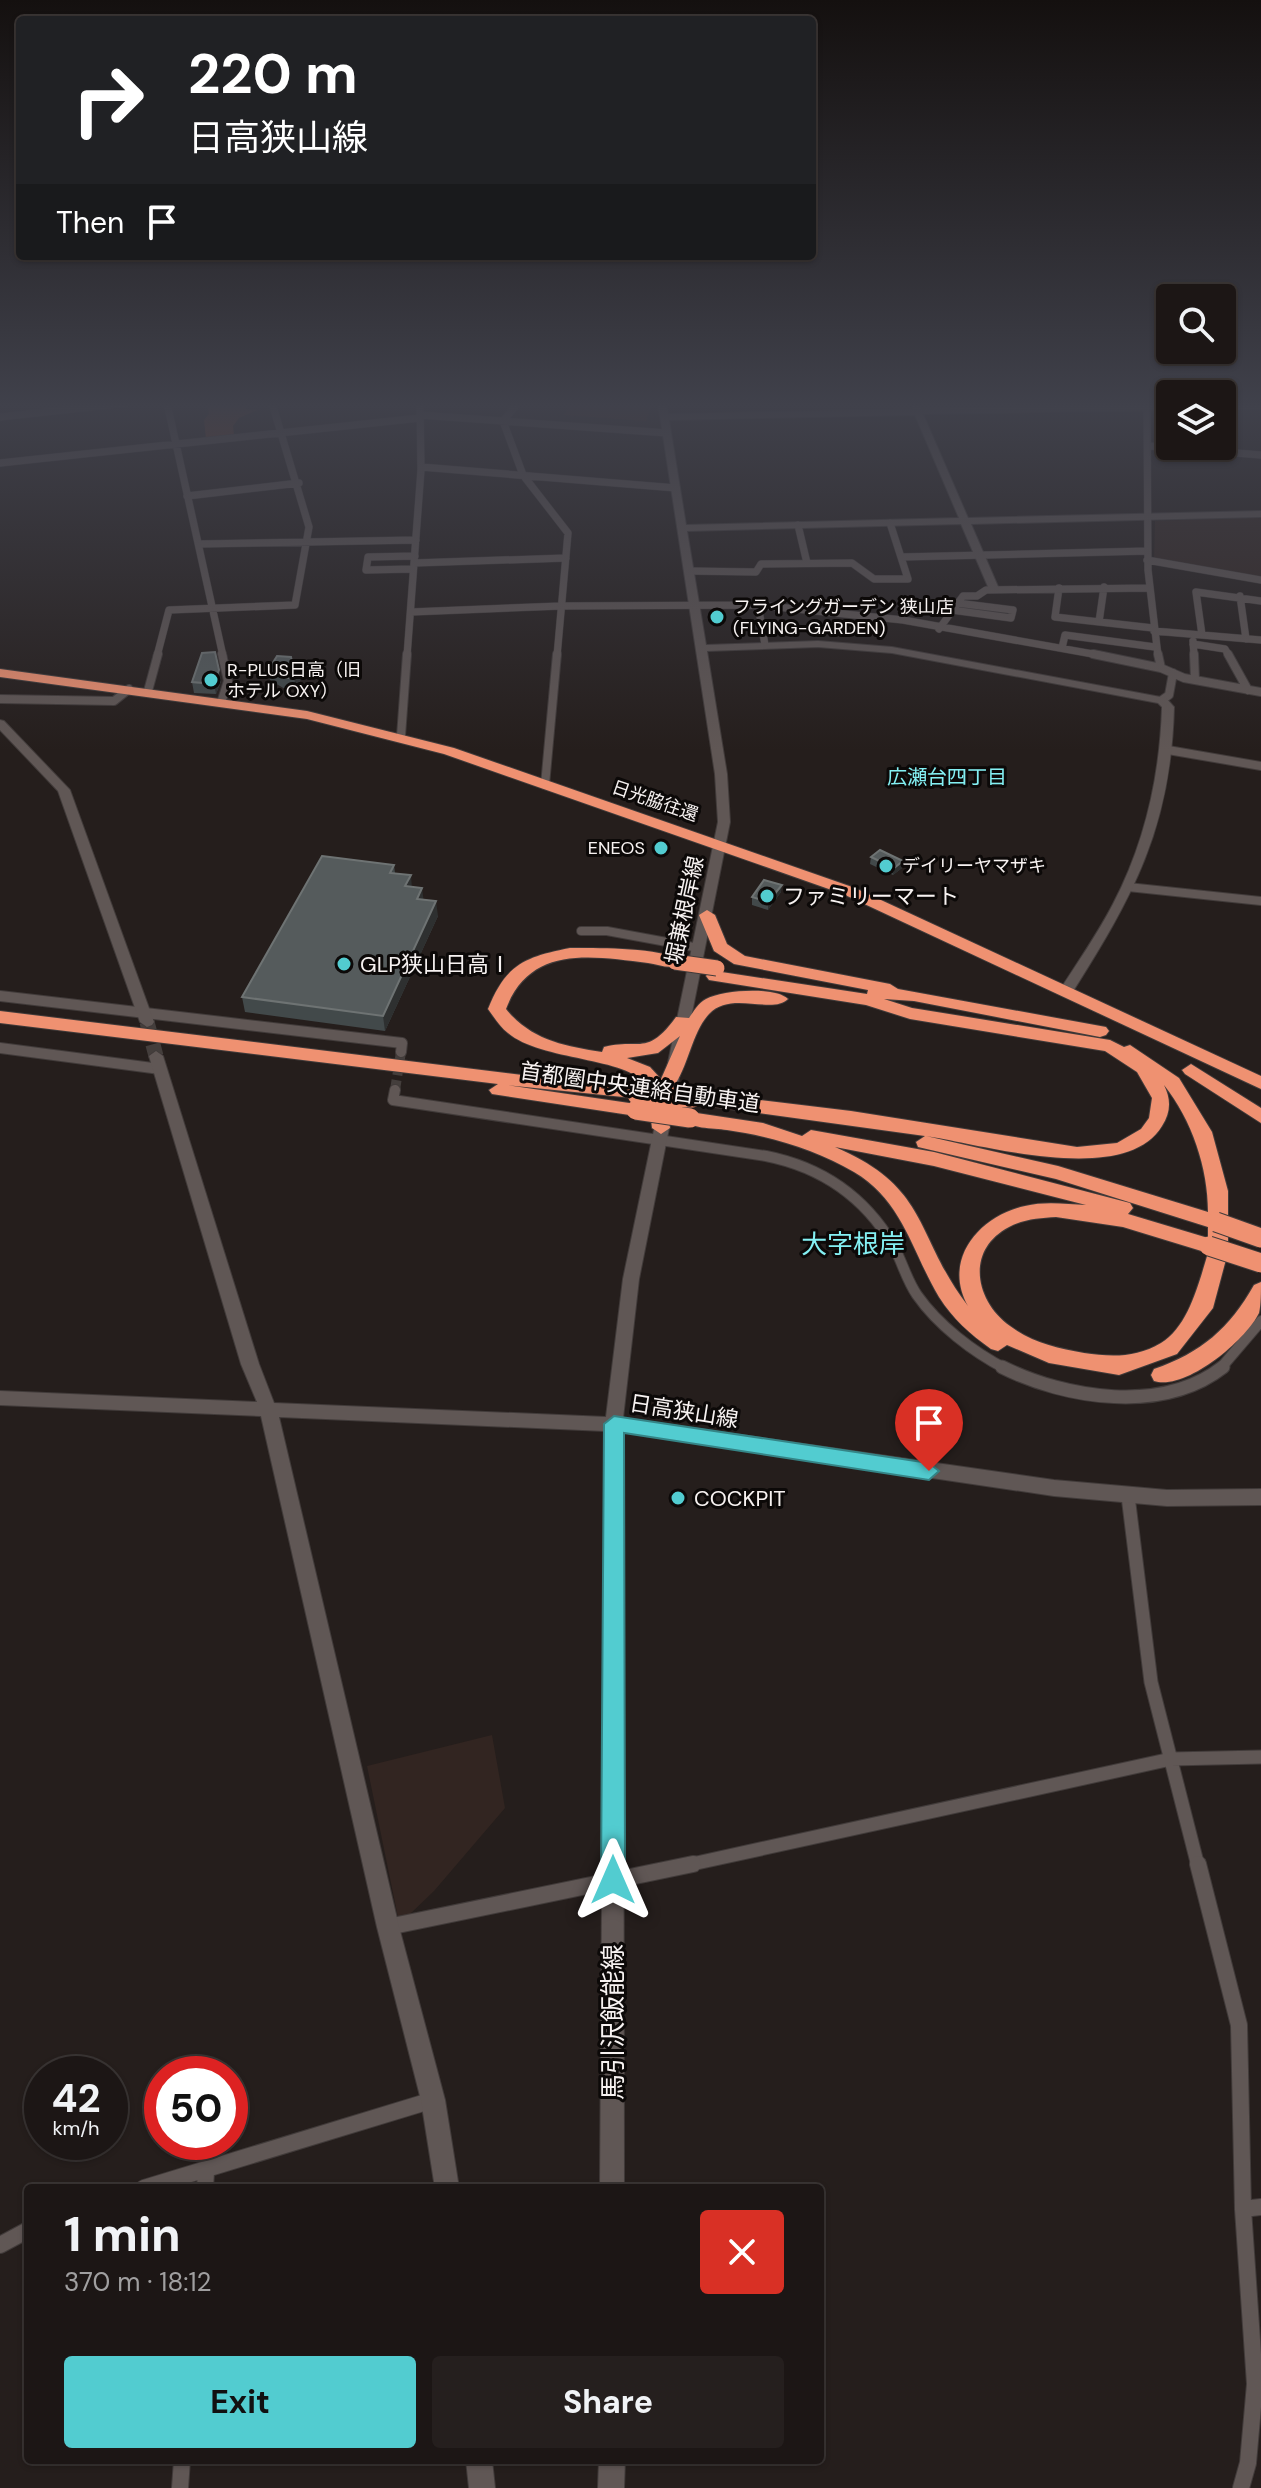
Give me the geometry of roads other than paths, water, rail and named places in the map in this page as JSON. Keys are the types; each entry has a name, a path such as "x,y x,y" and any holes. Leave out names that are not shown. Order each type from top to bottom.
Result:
{"highway":[{"name":"日光脇往還","path":"0,673 307,715 401,736 890,908 1261,1083"},
{"path":"707,915 720,947 740,960 871,984 912,1004"},
{"path":"659,1133 655,1085 648,1074 624,1064 536,1044 503,1022 497,1009 506,981 519,970 541,960 581,952 613,953 674,966"},
{"path":"682,1021 661,1046 631,1054 556,1041 528,1029 511,1012 510,995 517,982 529,972 559,961 616,960 716,972 868,1000 1119,1036 1154,1048 1198,1074 1236,1113 1254,1124"},
{"path":"670,1079 684,1052 691,1025 702,1008 715,998 758,996 912,1004 1143,1055 1181,1075 1228,1120"},
{"name":"首都圏中央連絡自動車道","path":"0,1017 637,1102"},
{"name":"首都圏中央連絡自動車道","path":"0,1030 834,1124 1058,1173 1261,1253"},
{"path":"692,1106 881,1121 1058,1153 1098,1154 1121,1149 1148,1134 1158,1118 1161,1098 1143,1068 1110,1046"},
{"name":"首都圏中央連絡自動車道","path":"692,1106 750,1127 934,1159 1054,1188 1212,1234 1260,1230"},
{"path":"750,1127 829,1153 862,1169 894,1194 940,1283 966,1320 993,1341 1035,1363 1088,1378 1132,1380 1189,1367 1215,1353 1246,1320 1261,1290"},
{"path":"1260,1230 1247,1282 1232,1313 1199,1348 1138,1366 1105,1367 1073,1363 1030,1348 987,1319 970,1286 973,1251 985,1234 1020,1215 1040,1211 1103,1215 1212,1234 1261,1263"}],"street":[{"path":"193,519 228,681 221,703"},
{"path":"148,691 169,610 295,605 309,527 307,519"},
{"path":"401,736 417,519"},
{"path":"545,785 566,558 566,527 559,519"},
{"name":"堀兼根岸線","path":"614,1424 631,1279 724,822 721,774 680,519"},
{"path":"681,528 1052,519"},
{"path":"1150,519 1150,588 1155,647 1161,668"},
{"path":"963,521 994,589"},
{"path":"689,571 756,572 761,564 852,563 874,579 908,579 890,523"},
{"path":"798,525 807,563"},
{"path":"199,544 416,540"},
{"path":"901,557 1148,556 1261,580"},
{"path":"414,563 368,557 366,570 414,563 566,558"},
{"path":"1099,622 1104,587"},
{"path":"1059,588 1055,617 1261,640"},
{"path":"939,629 963,596 977,596 994,589 1150,588"},
{"path":"1202,635 1196,592 1261,601"},
{"path":"1240,596 1246,639"},
{"path":"411,612 561,606 758,605 851,613 1062,648 1161,668 1195,680 1261,692"},
{"path":"758,605 765,645"},
{"path":"954,607 1013,610 1011,618 954,607"},
{"path":"1192,634 1195,680"},
{"path":"1062,648 1065,635 1155,647"},
{"path":"1193,644 1225,649 1248,690"},
{"path":"701,648 844,645 920,653 1162,700 1168,707 1168,750 1157,800 1128,887 1065,993"},
{"path":"1162,700 1169,695 1173,673"},
{"path":"0,699 114,701 129,689"},
{"path":"0,723 64,790 145,1017"},
{"path":"1168,750 1261,766"},
{"path":"1128,887 1261,901"},
{"path":"581,931 635,935 699,948"},
{"path":"0,996 145,1017 402,1043 401,1052"},
{"path":"0,1048 158,1063 250,1364 269,1411 388,1927 433,2100 446,2184"},
{"path":"395,1090 393,1100 659,1133 782,1161 820,1173 866,1208 893,1245 917,1295 957,1336 993,1362 1030,1379 1085,1393 1124,1396 1169,1392 1201,1382 1230,1362 1261,1321"},
{"name":"日高狭山線","path":"0,1398 614,1424 835,1459 1128,1496 1261,1497"},
{"name":"馬引沢飯能線","path":"612,2184 614,1424"},
{"path":"1128,1496 1151,1682 1239,2025 1243,2209 1258,2386 1248,2463 1241,2488"},
{"path":"388,1927 1171,1759 1261,1757"},
{"path":"174,2184 205,2180 433,2100"},
{"path":"1243,2209 1261,2207"},
{"path":"0,2245 24,2232"},
{"path":"180,2488 182,2464"},
{"path":"479,2464 482,2488"},
{"path":"611,2488 612,2464"}],"tunnel":[{"path":"147,1022 156,1056"},
{"path":"395,1090 401,1052"}],"place":[{"name":"フライングガーデン 狭山店 (FLYING-GARDEN)","path":"717,617"},
{"name":"R-PLUS日高（旧 ホテル OXY）","path":"211,680"},
{"name":"ENEOS","path":"661,848"},
{"name":"デイリーヤマザキ","path":"886,866"},
{"name":"ファミリーマート","path":"767,896"},
{"name":"GLP狭山日高Ⅰ","path":"344,964"},
{"name":"COCKPIT","path":"678,1498"}],"district":[{"name":"広瀬台四丁目","path":"947,777"},
{"name":"大字根岸","path":"853,1244"}]}
